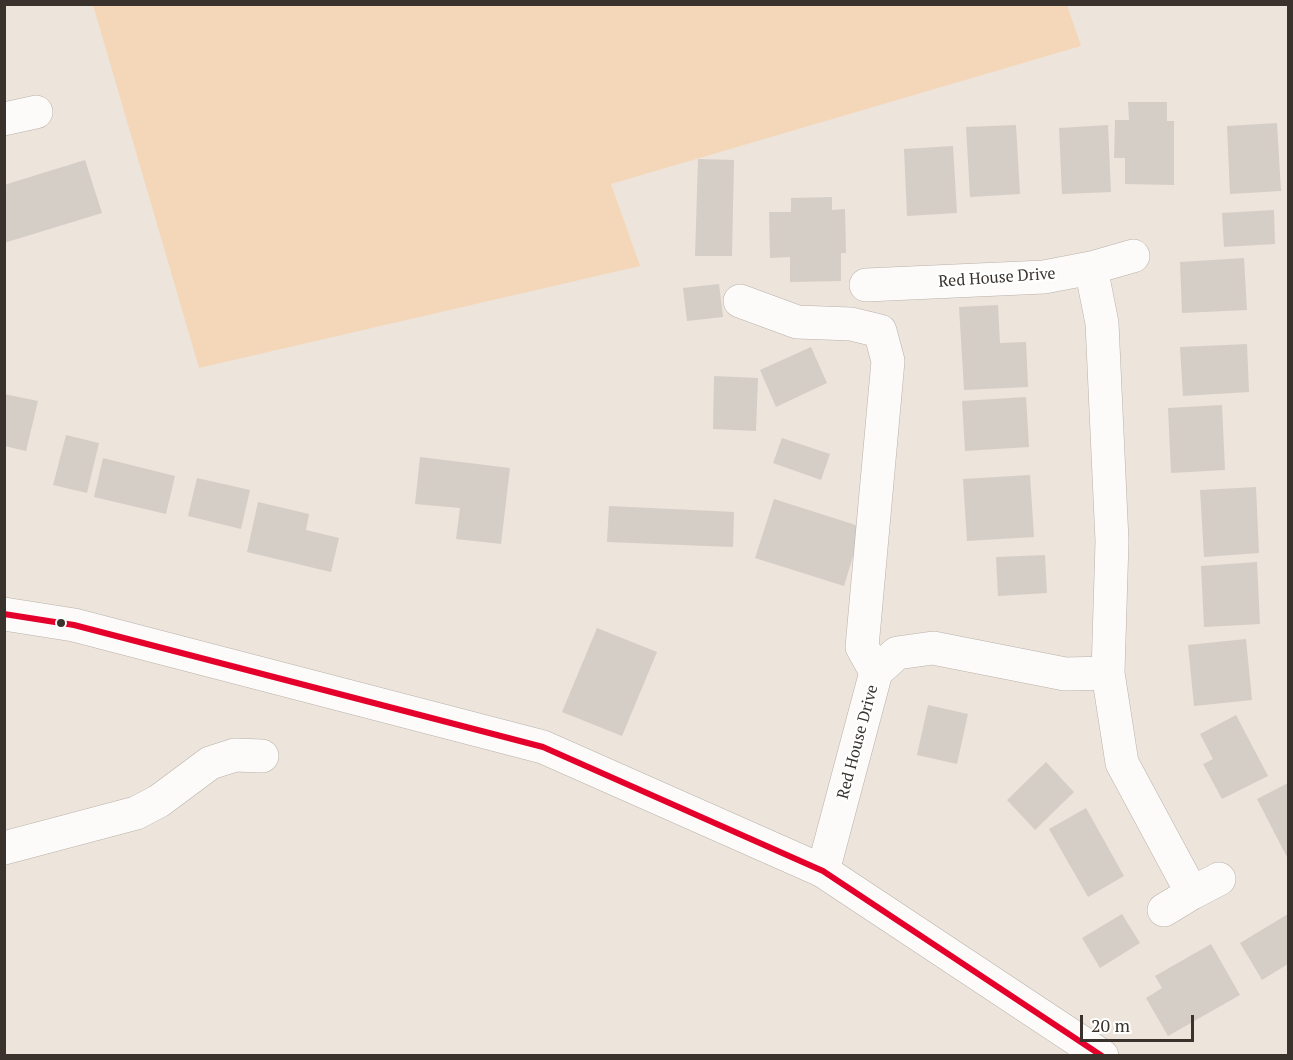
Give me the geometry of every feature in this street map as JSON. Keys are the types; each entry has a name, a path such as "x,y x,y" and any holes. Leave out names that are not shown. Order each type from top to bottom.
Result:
{"street":[{"name":"Red House Drive","path":"866,285 1044,277 1091,268 1133,256"},
{"path":"1091,268 1102,323 1112,541 1107,673 1122,763 1205,886 1164,910"},
{"path":"740,301 797,322 851,324 879,331 888,361 862,647 876,672"},
{"path":"4,614 74,625 543,747 823,871 1102,1056"},
{"name":"Red House Drive","path":"823,871 876,672 897,653 933,648 1065,674 1107,673"},
{"path":"4,848 136,813 159,801 210,762 235,755 262,756"}],"shaded area":[{"path":"93,5 1067,5 1081,46 611,184 640,266 199,368"}],"building":[{"path":"1128,102 1167,102 1167,121 1174,121 1174,185 1125,184 1125,158 1114,158 1115,120 1129,120"},
{"path":"1277,123 1281,191 1230,194 1227,126"},
{"path":"1016,125 1020,194 970,197 966,127"},
{"path":"1108,125 1111,192 1062,194 1059,128"},
{"path":"953,146 957,213 907,216 904,149"},
{"path":"698,159 734,160 732,256 695,256"},
{"path":"85,160 102,213 4,243 4,185"},
{"path":"832,197 832,210 845,209 846,253 841,253 841,281 790,282 790,257 770,258 769,212 791,212 791,198"},
{"path":"1274,210 1275,244 1224,247 1222,213"},
{"path":"1244,258 1247,310 1182,313 1180,262"},
{"path":"719,284 723,317 687,321 683,288"},
{"path":"998,305 1000,343 1026,342 1028,387 964,390 959,307"},
{"path":"1247,344 1249,392 1183,396 1180,347"},
{"path":"811,347 827,383 776,407 760,370"},
{"path":"714,376 758,378 756,431 713,429"},
{"path":"4,394 38,401 26,451 4,446"},
{"path":"1026,397 1029,447 965,451 962,401"},
{"path":"1222,405 1225,470 1171,473 1168,408"},
{"path":"66,435 99,443 87,493 53,485"},
{"path":"782,438 830,454 821,480 773,463"},
{"path":"420,457 510,468 501,544 456,539 460,508 415,504"},
{"path":"103,458 175,476 166,514 94,497"},
{"path":"1030,475 1034,537 967,541 963,479"},
{"path":"197,478 250,490 241,529 188,516"},
{"path":"1256,487 1259,553 1204,557 1200,490"},
{"path":"774,499 862,527 844,586 755,558"},
{"path":"258,502 309,514 306,530 339,538 331,572 247,552"},
{"path":"609,506 734,512 733,547 607,542"},
{"path":"1045,555 1047,593 998,596 996,557"},
{"path":"1257,562 1260,624 1204,627 1201,566"},
{"path":"597,628 657,652 622,736 562,712"},
{"path":"1246,639 1252,700 1194,706 1188,645"},
{"path":"928,705 968,714 957,764 917,755"},
{"path":"1236,715 1268,776 1222,799 1203,764 1213,759 1200,734"},
{"path":"1046,762 1074,792 1035,830 1007,800"},
{"path":"1288,783 1288,859 1257,799"},
{"path":"1086,808 1124,876 1088,897 1049,829"},
{"path":"1122,914 1140,943 1100,968 1082,938"},
{"path":"1288,914 1288,964 1262,980 1240,943"},
{"path":"1211,944 1240,995 1168,1036 1146,998 1162,988 1155,976"}],"transit line":[{"name":"20","path":"4,614 74,625 543,747 823,871 1102,1056"}]}
